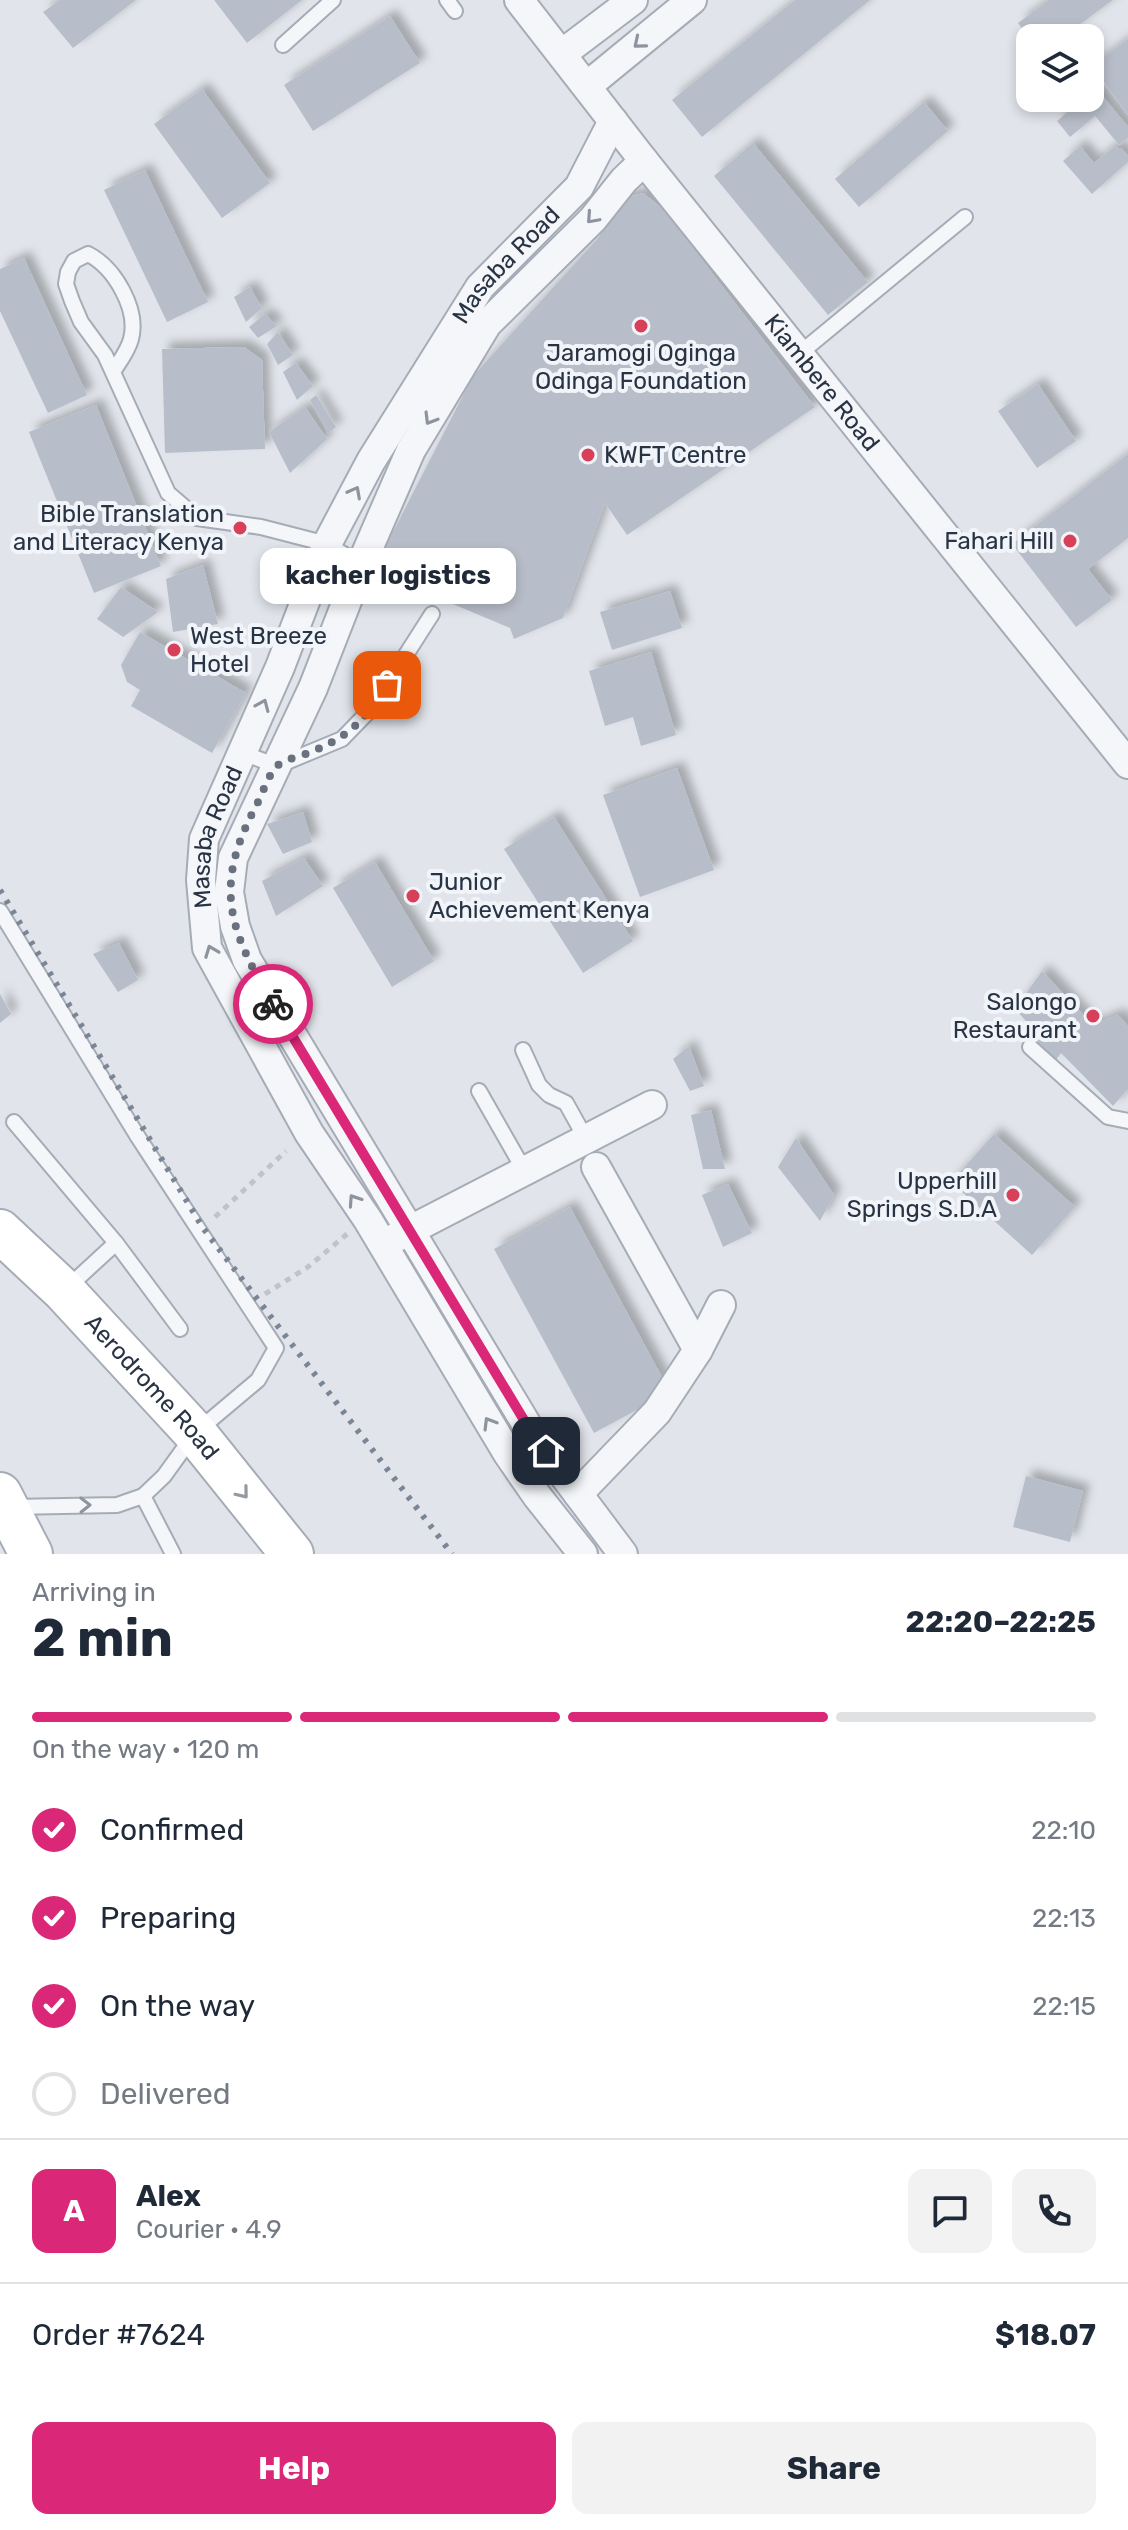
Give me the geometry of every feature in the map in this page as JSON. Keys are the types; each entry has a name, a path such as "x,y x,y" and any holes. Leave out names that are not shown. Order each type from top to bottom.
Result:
{"main road":[{"name":"Aerodrome Road","path":"0,1231 64,1291 195,1433 292,1554"},
{"path":"4,1501 31,1554"}],"street":[{"name":"Kiambere Road","path":"519,0 644,161 1128,764"},
{"path":"563,53 633,0"},
{"path":"587,86 692,0"},
{"name":"Masaba Road","path":"583,1554 508,1454 368,1220 309,1133 207,948 201,880 204,839 280,667 327,544 408,399 480,287 579,187 613,121"},
{"name":"Masaba Road","path":"623,1554 530,1430 247,960 235,926 229,892 233,858 313,688 361,565 411,450 487,324 593,219 624,180 644,161"},
{"path":"280,667 313,688"},
{"path":"382,1246 409,1229 652,1105"},
{"path":"596,1167 698,1350"},
{"path":"578,1494 657,1412 698,1350 721,1305"}],"lane":[{"path":"283,45 333,0"},
{"path":"799,354 965,217"},
{"path":"113,372 132,335 130,317 125,298 112,273 101,261 88,254 74,261 66,284 81,322 105,355 168,493 197,518 261,527 327,544 361,565"},
{"path":"243,753 277,766 342,739 372,708 432,614"},
{"path":"0,911 138,1137 276,1348 258,1380 195,1433 164,1476 143,1496 117,1505 4,1501"},
{"path":"1030,1047 1108,1117 1128,1121"},
{"path":"523,1050 539,1085 549,1095 566,1103 586,1139"},
{"path":"479,1091 524,1170"},
{"path":"14,1122 116,1243 180,1329"},
{"path":"64,1291 116,1243"},
{"path":"143,1496 173,1554"}],"path":[{"path":"199,1231 309,1133"},
{"path":"248,1306 308,1267 368,1220"}],"building":[{"path":"60,0 136,0 73,48 43,12"},
{"path":"214,0 302,0 247,43"},
{"path":"795,0 870,0 702,137 672,100"},
{"path":"1049,0 1113,0 1080,24 1018,23"},
{"path":"390,16 420,63 313,131 284,85"},
{"path":"1128,39 1128,115 1104,82 1104,57"},
{"path":"202,89 270,183 222,218 154,124"},
{"path":"1104,98 1128,127 1128,138 1119,145 1095,116 1070,137 1057,121 1068,112 1104,112"},
{"path":"924,102 948,131 859,207 835,179"},
{"path":"753,143 868,282 828,315 714,176"},
{"path":"1080,146 1094,163 1114,147 1122,149 1128,156 1128,162 1092,194 1063,161"},
{"path":"145,170 208,302 167,322 104,190"},
{"name":"KWFT Centre","path":"643,193 662,208 815,407 627,535 605,503 563,618 514,639 510,628 448,602 407,593 379,559 473,376 598,238 622,199"},
{"path":"24,258 87,395 48,413 0,311 0,269"},
{"path":"250,287 262,308 246,322 234,297"},
{"path":"265,314 277,326 258,338 249,327"},
{"path":"278,332 293,355 278,365 267,344"},
{"path":"244,347 262,360 265,449 165,453 162,349"},
{"path":"296,363 313,386 297,400 283,372"},
{"path":"1038,384 1076,441 1037,468 998,411"},
{"path":"316,395 336,427 328,433 310,400"},
{"path":"96,405 161,566 94,593 29,432"},
{"path":"305,407 327,439 290,473 269,432"},
{"name":"Fahari Hill","path":"1128,454 1128,538 1088,569 1112,600 1076,627 1012,544"},
{"path":"203,565 218,624 173,632 166,579"},
{"path":"121,587 158,612 123,637 97,619"},
{"path":"670,591 682,628 612,650 600,612"},
{"path":"140,632 246,693 212,753 131,706 140,690 127,682 121,665"},
{"path":"651,652 676,735 641,746 633,717 605,726 589,671"},
{"path":"677,768 714,870 640,897 603,795"},
{"path":"303,812 312,842 283,854 267,824"},
{"path":"554,817 633,941 583,973 504,849"},
{"path":"304,858 323,886 276,916 262,881"},
{"path":"375,862 434,961 392,987 333,888"},
{"path":"119,943 138,980 118,992 93,954"},
{"path":"1042,971 1093,1025 1118,1015 1128,1026 1128,1089 1113,1106 1061,1053 1056,1060 1028,1035 1034,1030 1015,1009"},
{"path":"0,994 11,1014 0,1023"},
{"path":"689,1046 704,1086 690,1091 673,1059"},
{"path":"711,1110 725,1169 703,1169 691,1115"},
{"name":"Upperhill Springs S.D.A","path":"994,1134 1075,1207 1032,1255 951,1182"},
{"path":"796,1138 834,1195 820,1221 778,1167"},
{"path":"728,1184 752,1233 723,1247 702,1195"},
{"path":"570,1207 670,1392 594,1433 494,1249"},
{"path":"1026,1476 1083,1491 1070,1542 1013,1527"}],"railway":[{"path":"0,890 203,1228 452,1554"}],"way so far":[{"path":"273,1004 247,960 235,926 229,892 233,858 277,766 342,739 372,708 387,685"}],"place":[{"name":"Jaramogi Oginga Odinga Foundation","path":"641,326"},
{"name":"KWFT Centre","path":"588,455"},
{"name":"Bible Translation and Literacy Kenya","path":"240,528"},
{"name":"Fahari Hill","path":"1070,541"},
{"name":"West Breeze Hotel","path":"174,650"},
{"name":"kacher logistics","path":"387,685"},
{"name":"Junior Achievement Kenya","path":"413,896"},
{"name":"Salongo Restaurant","path":"1093,1016"},
{"name":"Upperhill Springs S.D.A","path":"1013,1195"}],"route":[{"path":"273,1004 530,1430 546,1451"}]}
